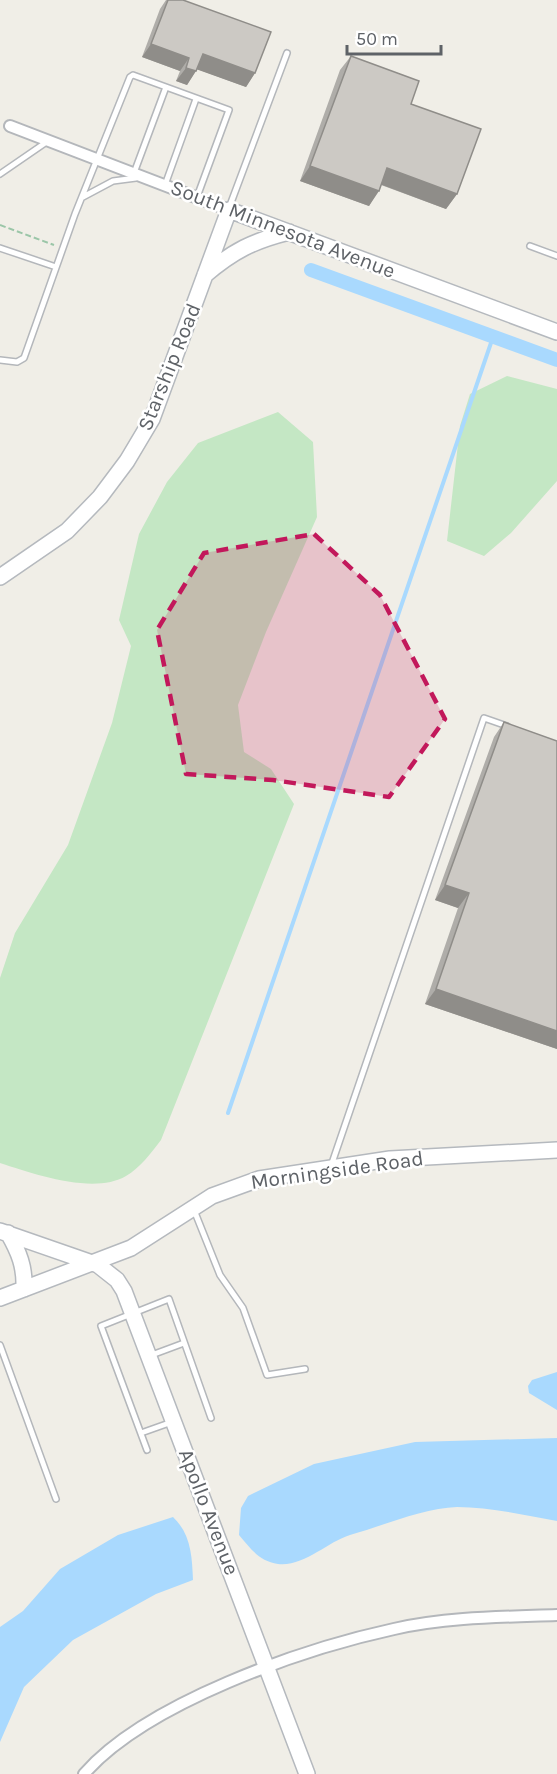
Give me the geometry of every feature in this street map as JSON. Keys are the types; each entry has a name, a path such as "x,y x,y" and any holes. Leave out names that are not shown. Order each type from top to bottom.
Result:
{"street":[{"name":"South Minnesota Avenue","path":"9,126 557,332"},
{"name":"Starship Road","path":"0,577 67,531 100,497 128,461 152,419 229,210"},
{"path":"205,275 229,255 252,243 289,232"},
{"name":"Morningside Road","path":"0,1298 131,1248 194,1208 235,1186 285,1173 390,1159 557,1150"},
{"path":"4,1232 20,1253 25,1272 24,1289"},
{"name":"Apollo Avenue","path":"4,1232 98,1265 117,1280 124,1291 307,1774"},
{"path":"84,1774 125,1736 179,1705 268,1668 395,1628 474,1618 557,1615"}],"lane":[{"path":"229,210 287,53"},
{"path":"0,360 17,362 24,358 63,248 130,77 138,76 229,110 197,197"},
{"path":"134,173 166,87"},
{"path":"165,185 196,99"},
{"path":"0,174 48,141"},
{"path":"82,198 113,181 146,178"},
{"path":"530,246 557,256"},
{"path":"0,249 56,267"},
{"path":"330,1167 484,718 515,729"},
{"path":"194,1208 220,1275 243,1308 267,1375 305,1369"},
{"path":"147,1450 101,1326 169,1299 211,1418"},
{"path":"149,1356 184,1343"},
{"path":"0,1345 56,1499"},
{"path":"141,1433 174,1421"}],"path":[{"path":"0,225 63,248"}],"highlighted area":[{"path":"314,534 380,595 445,719 389,797 273,780 186,774 157,630 204,553"}],"green space":[{"path":"507,376 557,389 557,481 511,533 484,556 447,541 460,426 470,394"},
{"path":"278,412 313,442 317,517 266,632 238,705 244,752 271,769 294,804 161,1140 149,1155 126,1176 98,1184 64,1181 0,1163 0,978 15,933 68,845 112,723 131,646 119,620 139,534 167,482 198,443"}],"water":[{"path":"557,1372 557,1410 529,1393 528,1386 532,1380"},
{"path":"557,1438 557,1521 482,1508 444,1508 341,1538 306,1558 288,1564 278,1564 260,1557 239,1535 241,1508 248,1496 314,1464 415,1442"},
{"path":"173,1517 187,1538 193,1580 156,1594 73,1640 24,1687 0,1742 0,1627 23,1611 60,1569 118,1535"}],"building":[{"path":"168,0 183,0 271,32 255,73 203,54 196,71 186,68 189,58 151,44"},
{"path":"351,56 419,81 411,104 481,129 457,194 387,168 379,191 310,166"},
{"path":"504,722 557,741 557,1031 436,989 469,893 445,885"}],"waterway":[{"path":"311,270 557,360"},
{"path":"228,1113 493,337"}]}
